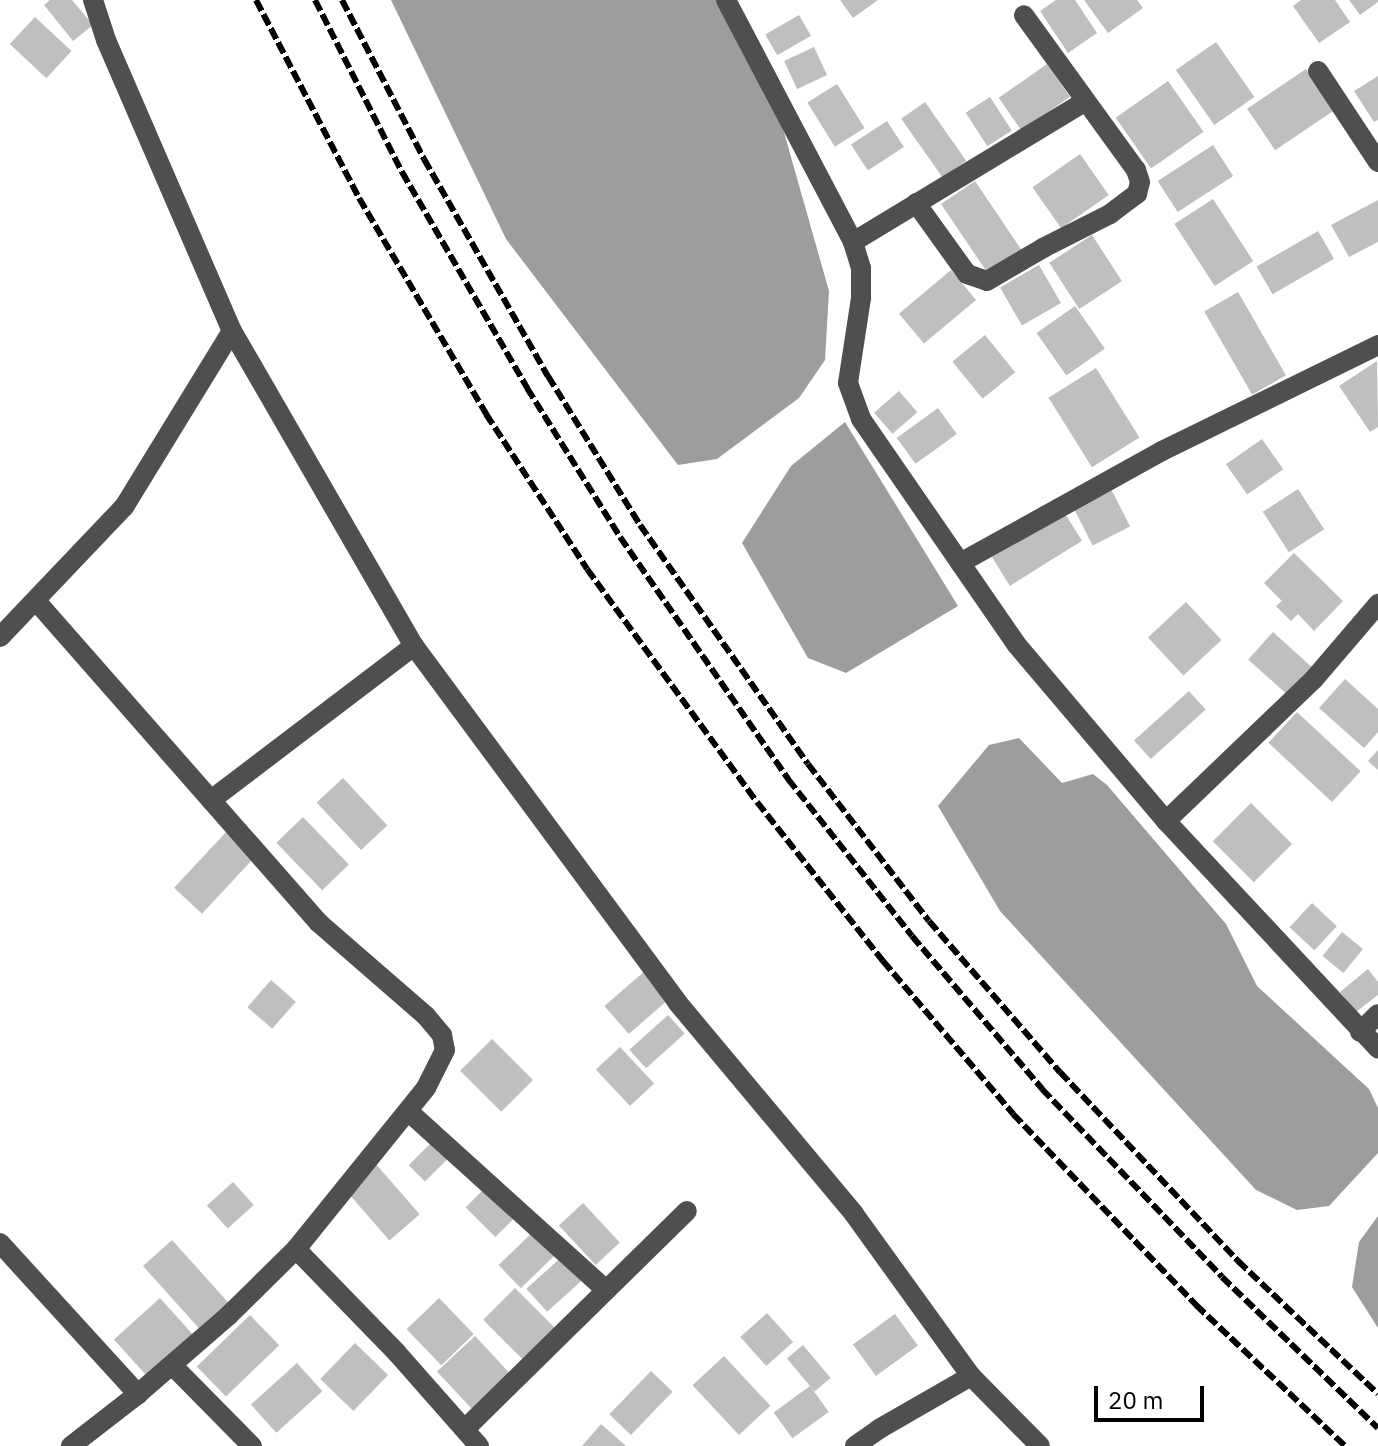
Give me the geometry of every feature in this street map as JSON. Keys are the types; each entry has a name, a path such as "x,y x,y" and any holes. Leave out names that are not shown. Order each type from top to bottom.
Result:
{"street":[{"path":"93,0 112,54 232,331 414,646 677,1002 854,1214 971,1376 1040,1446"},
{"path":"726,0 853,242 861,268 861,298 849,360 848,383 861,419 1016,644 1166,821 1378,1048"},
{"path":"916,203 967,274 987,281 1110,214 1137,194 1140,182 1136,170 1024,15"},
{"path":"1318,71 1378,162"},
{"path":"853,242 1084,102"},
{"path":"0,637 37,602 124,507 232,331"},
{"path":"960,563 1162,451 1378,345"},
{"path":"37,602 319,923 426,1016 442,1035 445,1050 439,1067 408,1111 296,1249 172,1365 71,1446"},
{"path":"1166,821 1314,679 1378,604"},
{"path":"211,800 414,646"},
{"path":"1360,1032 1378,1014"},
{"path":"408,1111 606,1290"},
{"path":"465,1429 687,1211"},
{"path":"0,1243 138,1394"},
{"path":"296,1249 479,1446"},
{"path":"172,1365 252,1446"},
{"path":"855,1446 971,1376"}],"shaded area":[{"path":"391,0 722,0 772,90 829,291 825,360 799,398 717,459 678,465 506,239"},
{"path":"845,422 958,606 846,673 808,658 742,543 791,466"},
{"path":"1019,738 1062,783 1093,774 1107,785 1226,924 1257,986 1369,1089 1378,1108 1378,1153 1329,1206 1297,1210 1256,1190 1000,911 938,806 989,745"},
{"path":"1378,1216 1378,1328 1352,1287 1359,1242"}],"building":[{"path":"50,0 72,0 93,25 73,41 44,5"},
{"path":"840,0 878,0 853,18"},
{"path":"1056,0 1075,0 1097,33 1068,53 1040,11"},
{"path":"1084,0 1137,0 1143,8 1108,33"},
{"path":"1301,0 1335,0 1350,22 1319,43 1293,6"},
{"path":"1349,0 1378,0 1378,2 1360,15"},
{"path":"799,15 811,36 777,55 765,34"},
{"path":"35,17 72,51 46,78 10,44"},
{"path":"1216,42 1254,97 1214,125 1176,70"},
{"path":"814,47 827,75 797,89 784,61"},
{"path":"1047,64 1070,97 1022,131 999,98"},
{"path":"1306,69 1334,110 1275,150 1247,109"},
{"path":"1378,76 1378,120 1374,122 1354,91"},
{"path":"1168,81 1204,132 1151,168 1116,118"},
{"path":"837,84 865,128 835,147 807,103"},
{"path":"990,97 1012,131 987,146 966,113"},
{"path":"925,102 966,161 943,178 901,119"},
{"path":"887,121 904,147 868,170 851,144"},
{"path":"1213,145 1233,176 1178,212 1158,181"},
{"path":"1080,154 1109,195 1061,228 1032,187"},
{"path":"975,181 1022,251 988,274 941,204"},
{"path":"1213,199 1253,261 1215,286 1174,224"},
{"path":"1378,200 1378,242 1349,257 1331,225"},
{"path":"1318,231 1334,259 1273,294 1257,266"},
{"path":"1092,235 1122,281 1079,309 1049,263"},
{"path":"1039,265 1061,303 1022,326 1000,288"},
{"path":"951,270 976,300 924,344 899,314"},
{"path":"1238,292 1286,375 1252,395 1204,312"},
{"path":"1075,306 1105,349 1066,376 1036,333"},
{"path":"985,335 1015,372 983,399 952,361"},
{"path":"1377,361 1378,427 1370,432 1339,386"},
{"path":"1096,368 1139,438 1092,467 1049,398"},
{"path":"899,391 917,412 892,434 874,413"},
{"path":"938,408 957,434 916,464 897,438"},
{"path":"1262,439 1283,469 1247,495 1226,464"},
{"path":"1111,489 1130,526 1093,545 1074,508"},
{"path":"1298,489 1324,529 1289,552 1263,512"},
{"path":"1064,512 1082,541 1010,586 992,557"},
{"path":"1294,553 1343,601 1314,631 1298,614 1291,621 1276,606 1282,601 1264,583"},
{"path":"1186,602 1221,640 1183,675 1148,637"},
{"path":"1273,632 1313,668 1288,696 1248,659"},
{"path":"1345,679 1378,709 1378,732 1364,748 1319,708"},
{"path":"1189,691 1206,710 1151,759 1134,741"},
{"path":"1297,712 1361,771 1332,802 1268,743"},
{"path":"1378,750 1378,770 1368,761"},
{"path":"343,778 387,826 361,850 317,803"},
{"path":"1251,803 1292,844 1254,882 1213,841"},
{"path":"303,817 349,864 322,890 276,843"},
{"path":"228,830 256,856 202,914 174,888"},
{"path":"1312,903 1337,926 1314,950 1289,927"},
{"path":"1342,932 1363,949 1343,973 1322,956"},
{"path":"1368,969 1378,982 1378,995 1356,1012 1340,992"},
{"path":"646,970 670,998 629,1034 604,1006"},
{"path":"271,980 296,1002 272,1029 247,1007"},
{"path":"668,1015 685,1034 646,1068 629,1050"},
{"path":"492,1039 533,1080 501,1112 460,1071"},
{"path":"620,1047 654,1084 630,1106 596,1070"},
{"path":"432,1142 448,1158 425,1182 409,1165"},
{"path":"375,1163 420,1214 389,1241 345,1189"},
{"path":"233,1182 254,1205 228,1228 207,1205"},
{"path":"484,1189 514,1219 495,1237 466,1207"},
{"path":"583,1203 620,1242 596,1265 559,1226"},
{"path":"536,1229 558,1252 521,1288 499,1265"},
{"path":"172,1240 230,1305 201,1331 143,1266"},
{"path":"565,1254 586,1277 547,1312 526,1289"},
{"path":"515,1288 556,1329 524,1361 483,1320"},
{"path":"160,1298 196,1338 150,1380 114,1339"},
{"path":"439,1298 474,1334 441,1365 407,1329"},
{"path":"767,1313 793,1342 766,1366 740,1337"},
{"path":"895,1314 918,1346 876,1376 853,1345"},
{"path":"250,1315 279,1345 226,1397 197,1366"},
{"path":"475,1336 511,1375 473,1410 437,1371"},
{"path":"355,1343 388,1375 353,1411 320,1379"},
{"path":"803,1345 831,1378 815,1391 787,1358"},
{"path":"724,1356 770,1406 739,1435 693,1385"},
{"path":"297,1363 322,1391 276,1433 251,1404"},
{"path":"651,1371 673,1392 631,1435 609,1414"},
{"path":"810,1386 829,1412 792,1438 774,1412"},
{"path":"601,1424 626,1446 582,1446"}],"railway":[{"path":"256,0 359,198 486,414 587,569 757,802 883,961 1013,1114 1196,1305 1345,1446"},
{"path":"315,0 402,172 527,388 620,537 788,779 912,936 1042,1089 1222,1277 1378,1428"},
{"path":"342,0 424,159 548,376 640,525 808,764 929,921 1060,1072 1238,1261 1378,1394"}]}
